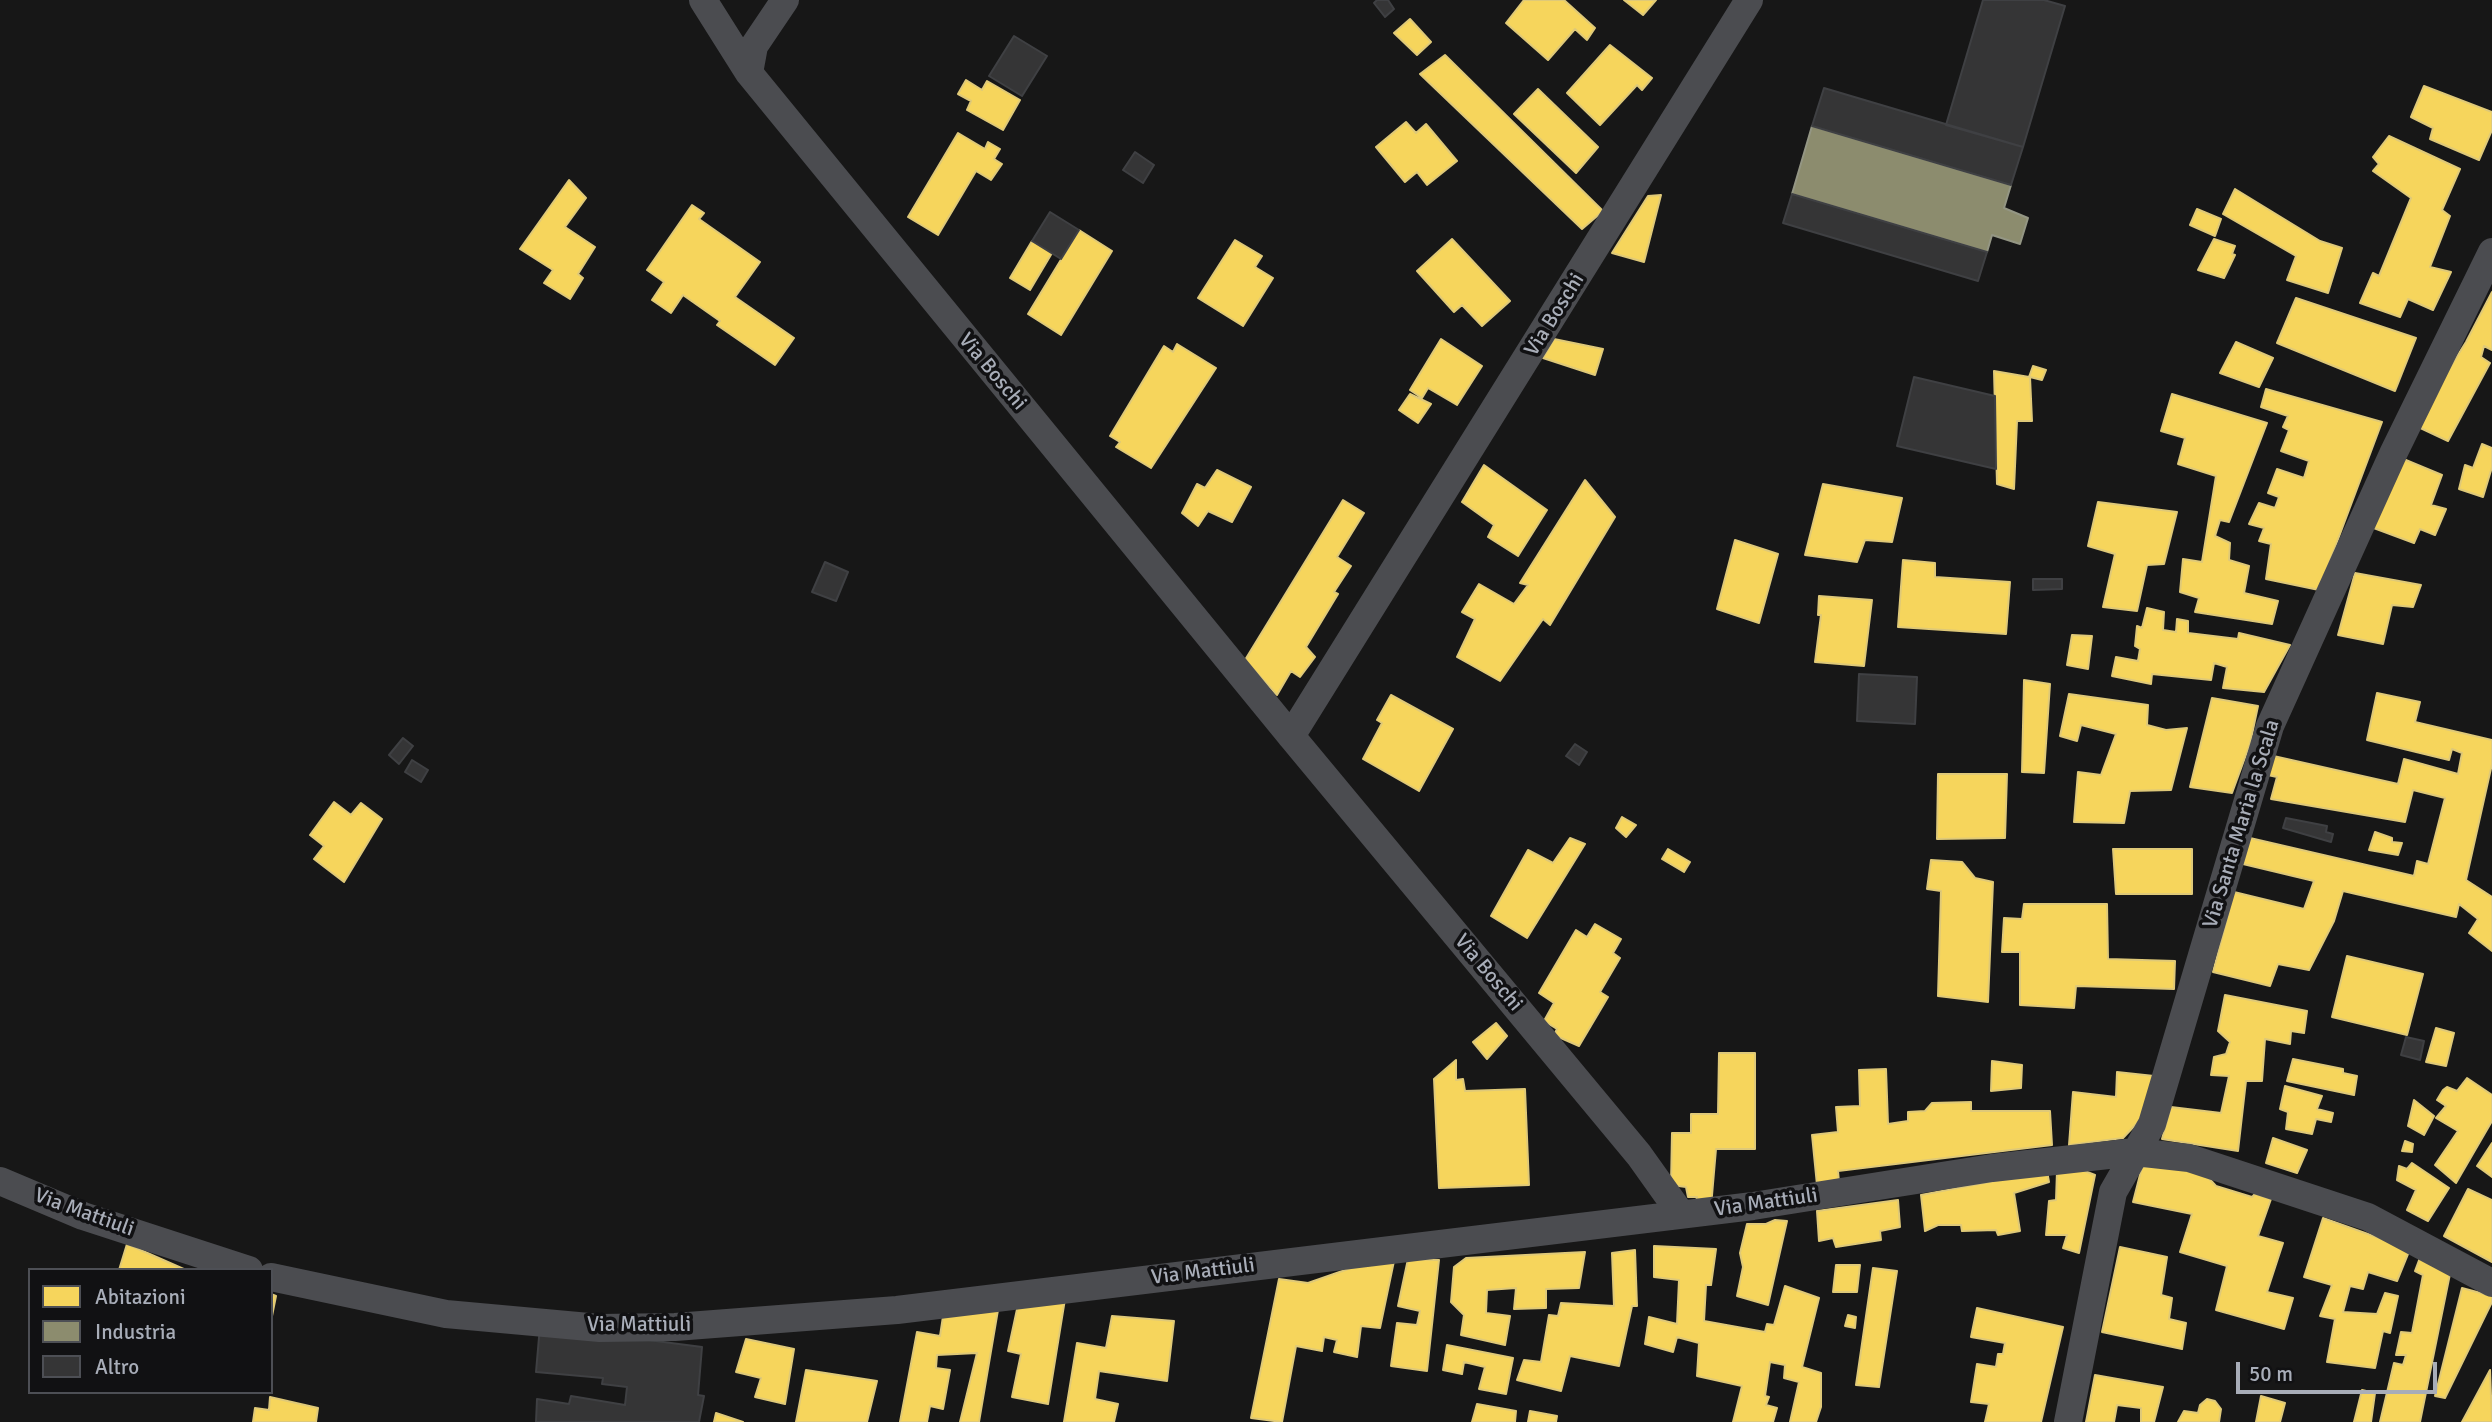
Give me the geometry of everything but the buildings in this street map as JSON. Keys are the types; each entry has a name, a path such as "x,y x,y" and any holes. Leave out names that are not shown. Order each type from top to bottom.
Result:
{"street":[{"name":"Via Boschi","path":"703,0 749,73 1291,736 1639,1155 1681,1214"},
{"path":"749,73 754,46 785,0"},
{"name":"Via Boschi","path":"1291,736 1749,0"},
{"name":"Via Santa Maria la Scala","path":"2068,1422 2113,1192 2152,1124 2270,726 2393,454 2492,252"},
{"name":"Via Mattiuli","path":"273,1277 446,1314 600,1328 675,1327 897,1310 1780,1202 1992,1168 2135,1152 2189,1158 2368,1217 2492,1283"},
{"name":"Via Mattiuli","path":"0,1181 83,1216 243,1268"}]}
